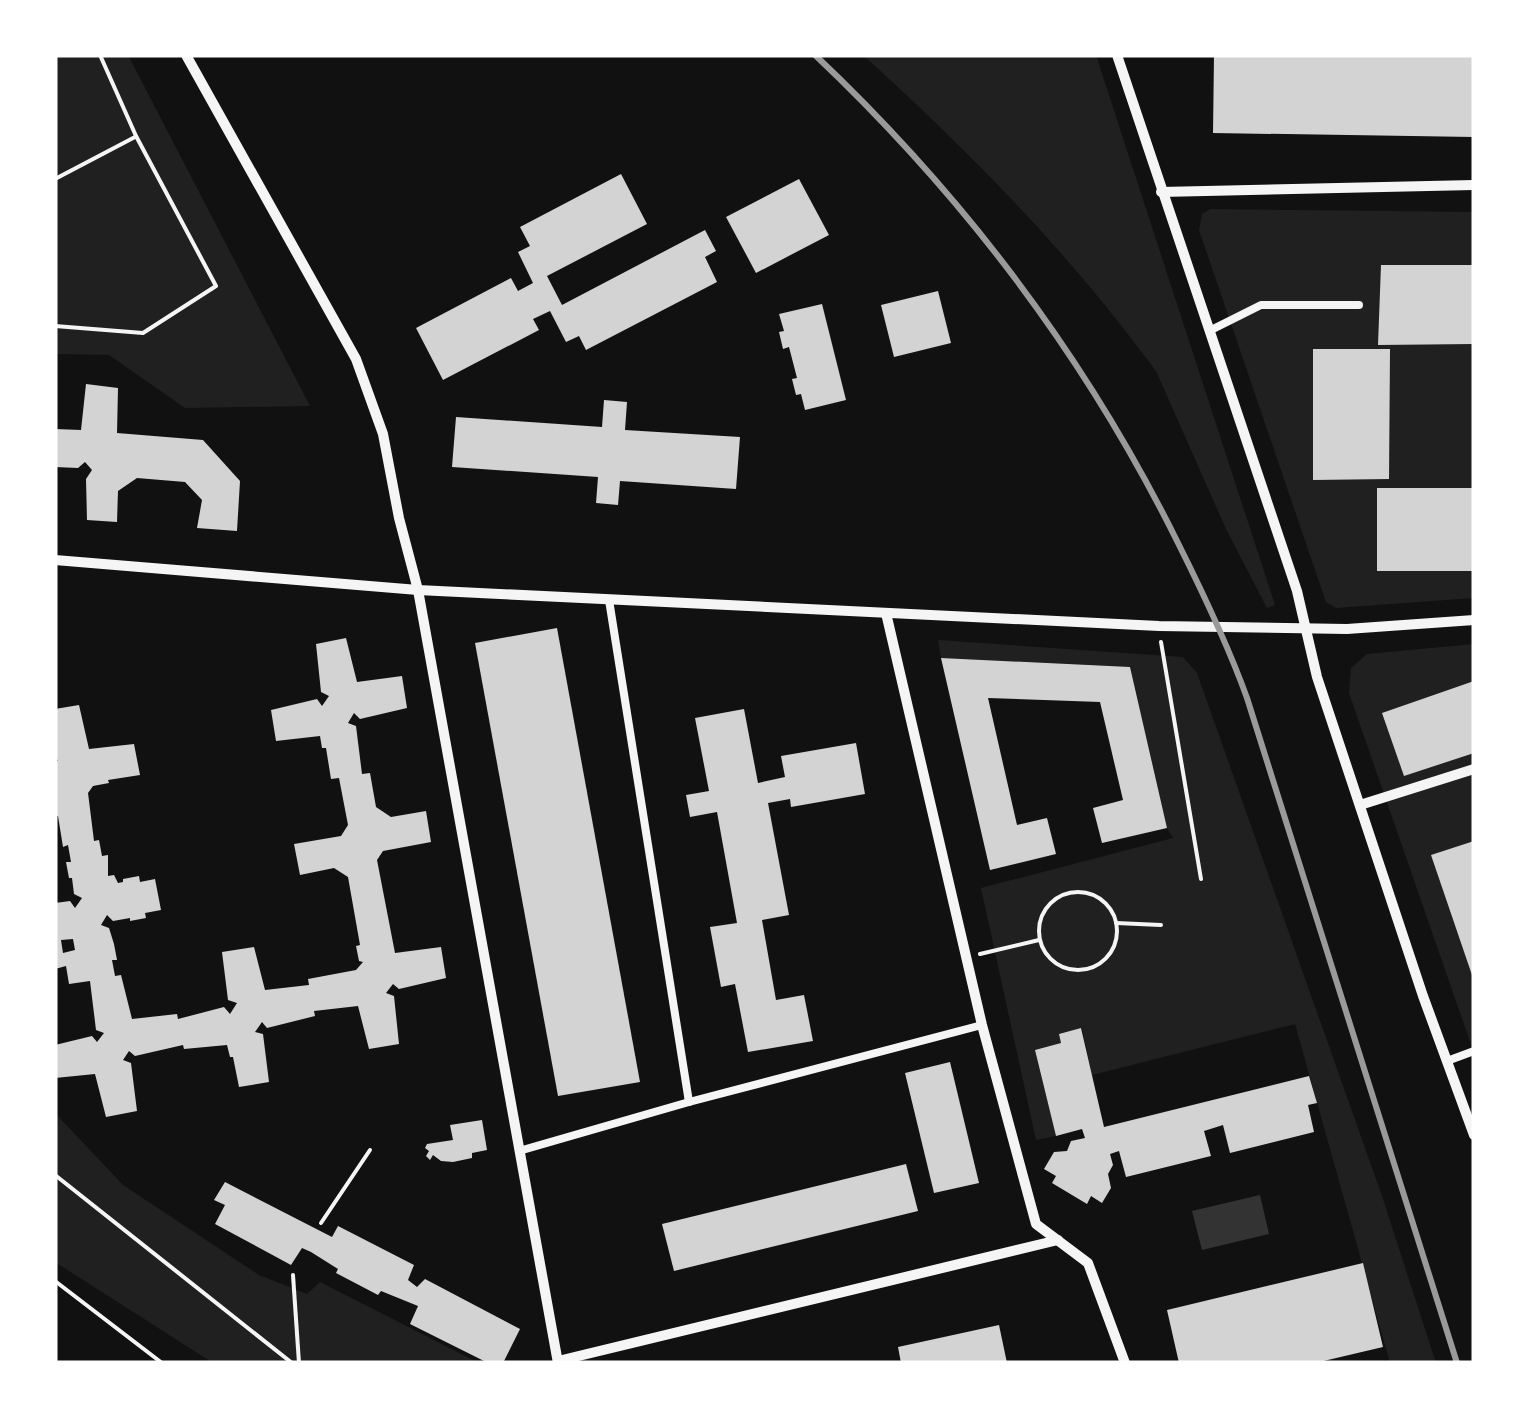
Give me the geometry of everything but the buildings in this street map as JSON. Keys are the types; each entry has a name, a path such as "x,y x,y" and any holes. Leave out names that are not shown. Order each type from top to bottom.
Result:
{"street":[{"path":"186,55 356,359 384,434 418,590 558,1362 1058,1240"},
{"path":"1117,55 1296,590 1316,678 1474,1136"},
{"path":"1162,192 1474,185"},
{"path":"1209,331 1261,305 1359,305"},
{"path":"55,560 418,590 1158,626 1346,628 1474,620"},
{"path":"609,600 689,1102"},
{"path":"886,613 982,1025 1036,1224 1088,1262 1125,1363"},
{"path":"1360,805 1474,769"},
{"path":"519,1151 982,1025"},
{"path":"1447,1061 1474,1052"}],"path":[{"path":"55,326 143,332 216,286 136,136 100,55"},
{"path":"55,178 136,136"},
{"path":"1158,626 1201,879"},
{"path":"1069,893 1093,895 1104,902 1116,923 1112,949 1093,967 1066,968 1054,962 1040,940 1039,928 1048,906 1069,893"},
{"path":"1116,923 1161,925"},
{"path":"966,958 1040,940"},
{"path":"321,1223 370,1150"},
{"path":"55,1175 292,1363"},
{"path":"293,1276 299,1363"},
{"path":"55,1281 162,1363"}],"shaded area":[{"path":"55,55 128,55 310,406 185,408 109,355 55,354"},
{"path":"863,55 1096,55 1275,605 1267,608 1226,529 1156,371 1043,233"},
{"path":"1210,209 1474,212 1474,598 1336,608 1326,602 1199,230 1202,214"},
{"path":"938,640 1183,657 1197,673 1382,1196 1436,1363 1390,1363 1295,1024 1092,1075 1082,1028 1059,1034 1061,1043 1035,1050 1056,1136 1036,1140 981,888 1173,838 1167,828 1130,667 941,658"},
{"path":"1474,644 1474,1053 1349,693 1351,668 1367,654"},
{"path":"55,1113 123,1185 259,1275 307,1294 320,1282 479,1363 213,1363 55,1262"},
{"path":"1260,1195 1269,1234 1202,1250 1192,1211"}],"railway":[{"path":"815,55 922,165 1019,284 1105,410 1188,564 1247,698 1457,1363"}]}
